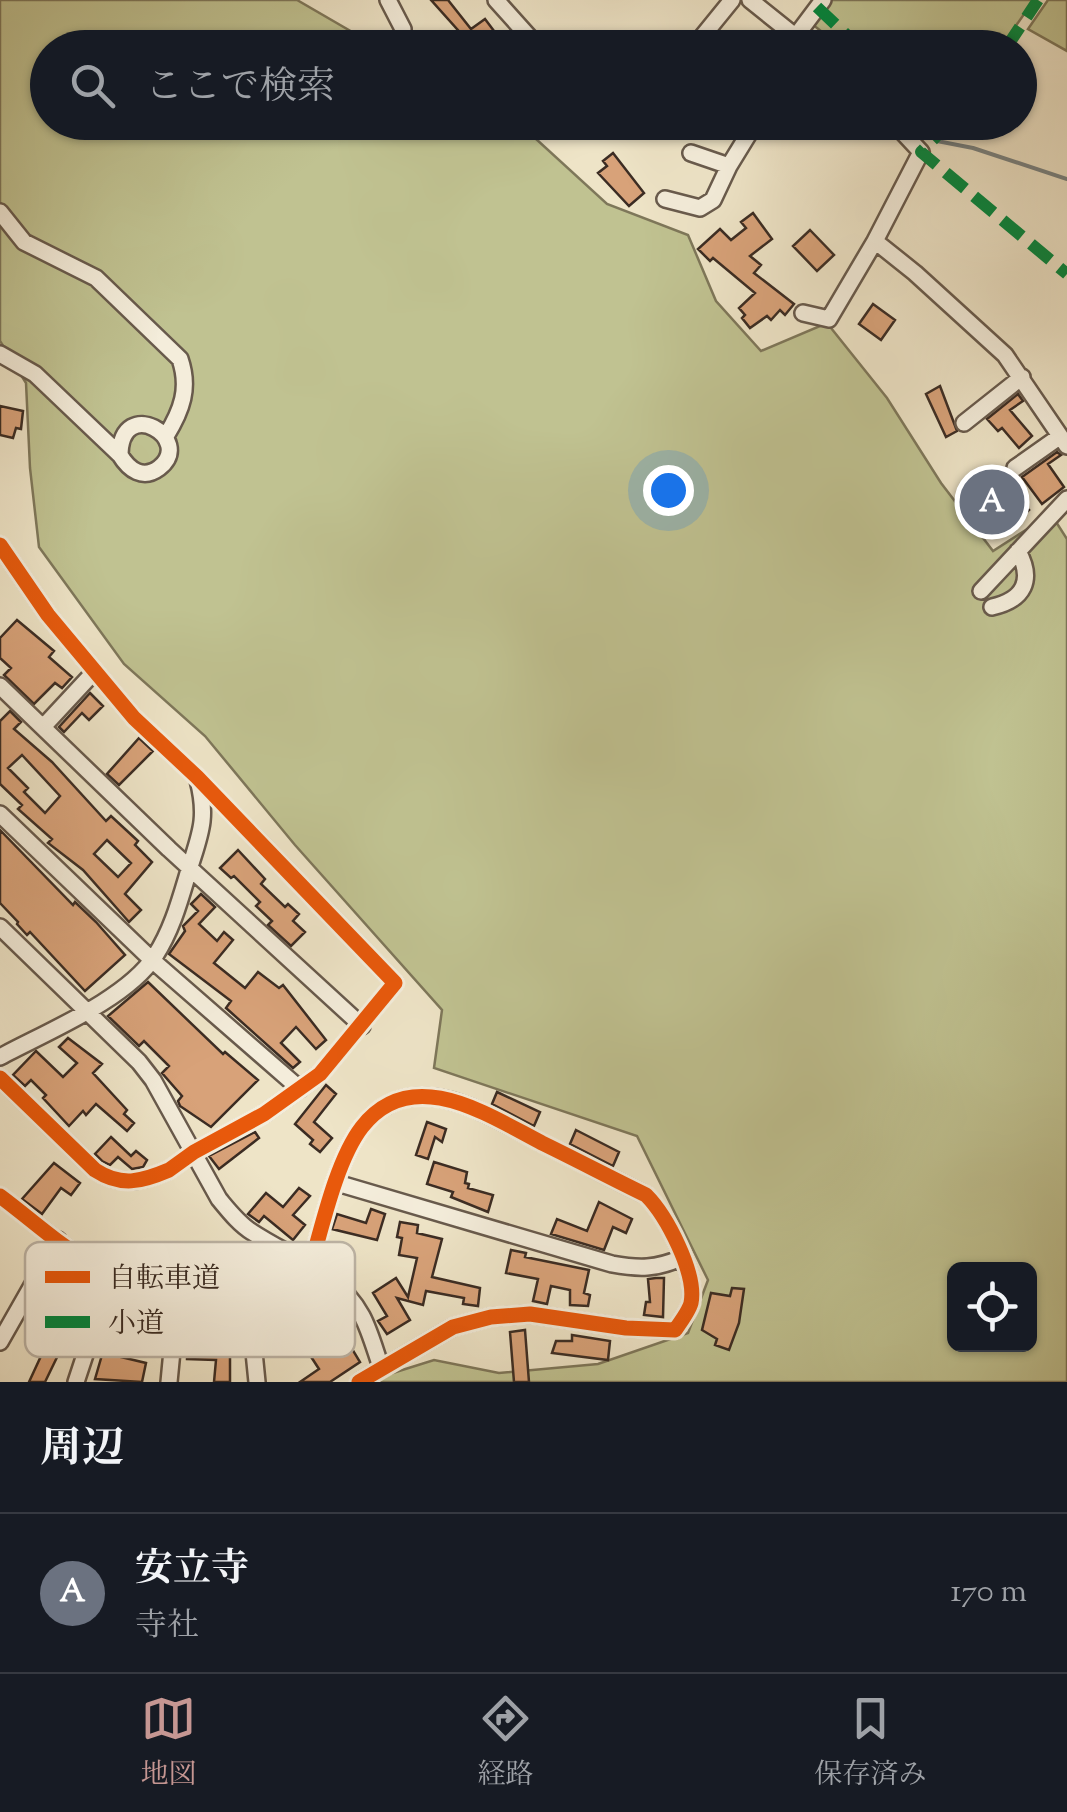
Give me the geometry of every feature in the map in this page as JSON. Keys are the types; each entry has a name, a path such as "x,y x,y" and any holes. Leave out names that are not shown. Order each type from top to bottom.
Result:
{"street":[{"path":"388,0 403,28"},
{"path":"496,0 523,30"},
{"path":"708,30 732,0"},
{"path":"750,0 788,30"},
{"path":"800,30 822,0"},
{"path":"665,199 700,208 713,200 745,140"},
{"path":"803,313 829,319 921,152 909,140"},
{"path":"691,152 728,166"},
{"path":"0,212 24,242 96,278 180,359 186,376 185,394 166,436"},
{"path":"874,241 1005,355 1063,441 1015,468"},
{"path":"0,354 35,374 120,455 127,468 140,474 154,472 165,463 169,449 166,436 155,426 141,424 128,430 120,441 120,455"},
{"path":"964,423 1022,376"},
{"path":"981,591 1067,499"},
{"path":"0,545 48,615 134,718 198,776 396,984 320,1074 264,1114 146,1180 109,1180 0,1078"},
{"path":"992,607 1007,604 1026,582 1027,566 1018,551"},
{"path":"43,727 96,671"},
{"path":"0,686 362,1026"},
{"path":"0,1058 118,990 152,960 165,939 204,821 198,776"},
{"path":"0,814 152,960 300,1089"},
{"path":"0,927 128,1050 153,1080 219,1199 248,1230 271,1242"},
{"path":"319,1242 345,1158 361,1128 396,1099 424,1095 461,1101 646,1196 667,1220 688,1273 691,1303 676,1330 626,1328 530,1314 491,1316 453,1327 359,1382"},
{"path":"337,1183 612,1264 658,1268 681,1258"},
{"path":"1,1198 61,1242"},
{"path":"0,1342 25,1298"},
{"path":"355,1306 381,1367"},
{"path":"76,1382 84,1357"},
{"path":"170,1382 172,1357"},
{"path":"254,1357 257,1382"}],"green space":[{"path":"0,0 297,0 349,30 30,30 30,140 537,140 607,204 688,235 716,301 761,351 827,323 887,398 941,483 993,551 1051,514 1067,539 1067,1382 373,1382 434,1360 499,1373 598,1364 688,1333 708,1280 637,1136 434,1068 442,1010 295,845 205,736 124,664 39,547 26,383 0,341"},
{"path":"828,0 1034,0 1013,30 820,30 812,24"},
{"path":"1048,0 1067,0 1067,51 1037,34 1037,30 1028,29"}],"building":[{"path":"431,0 448,0 471,29 485,19 493,30 458,30"},
{"path":"613,153 644,193 629,206 598,173 607,166 603,161"},
{"path":"753,213 772,239 750,256 761,265 754,273 794,304 785,315 780,310 771,320 767,316 750,328 739,308 755,293 698,249 720,229 731,240 746,228 741,222"},
{"path":"810,230 834,255 817,271 793,246"},
{"path":"873,304 895,320 881,340 859,324"},
{"path":"940,386 957,431 946,437 926,394"},
{"path":"1018,394 1023,401 1010,410 1032,436 1019,448 1002,428 998,431 987,419"},
{"path":"0,406 23,411 21,429 16,428 13,438 0,435"},
{"path":"1057,452 1061,455 1048,464 1064,487 1042,504 1022,477"},
{"path":"1002,483 1029,510 1009,529 999,519 994,524 978,507 978,501"},
{"path":"17,620 54,651 49,657 72,677 62,688 55,683 34,704 4,675 11,668 0,658 0,638"},
{"path":"90,693 103,706 89,720 82,713 64,732 59,727"},
{"path":"10,711 21,722 14,729 52,762 106,821 111,816 138,841 135,845 152,862 125,894 141,910 129,922 83,870 48,843 52,839 18,809 22,805 0,784 0,721","holes":["22,755 60,796 45,813 8,768","107,840 131,863 118,877 94,854"]},
{"path":"139,738 153,751 119,785 107,774"},
{"path":"0,830 125,955 85,991 0,903"},
{"path":"238,850 265,879 261,884 285,907 288,904 299,914 293,921 305,932 291,946 268,925 272,921 256,906 260,902 220,868"},
{"path":"201,894 215,907 199,924 217,941 224,932 233,940 214,963 245,988 258,972 279,988 283,985 326,1040 316,1049 296,1027 281,1043 300,1062 293,1068 226,1008 231,1001 169,954 185,931 183,926 198,911 191,904"},
{"path":"148,982 223,1054 258,1080 211,1127 180,1106 182,1096 162,1073 169,1066 144,1041 139,1046 108,1016"},
{"path":"68,1038 102,1064 93,1073 127,1110 124,1114 134,1123 127,1131 96,1104 69,1126 31,1080 25,1086 13,1075 36,1051 63,1077 77,1063 59,1047"},
{"path":"326,1085 336,1094 314,1122 332,1138 320,1152 295,1124"},
{"path":"497,1092 540,1112 534,1126 492,1104"},
{"path":"427,1122 446,1129 442,1142 435,1137 428,1159 416,1155"},
{"path":"576,1130 619,1152 613,1166 570,1144"},
{"path":"255,1132 259,1138 219,1169 209,1156"},
{"path":"111,1137 131,1156 136,1151 147,1160 143,1167 132,1169 118,1157 110,1165 102,1161 95,1154"},
{"path":"434,1162 467,1172 468,1188 493,1195 488,1212 451,1197 453,1192 427,1184"},
{"path":"54,1163 80,1183 71,1195 61,1188 42,1214 22,1199"},
{"path":"299,1188 310,1196 293,1215 305,1225 293,1240 264,1216 259,1222 248,1214 266,1193 283,1207"},
{"path":"599,1202 632,1219 626,1233 613,1227 604,1250 551,1234 557,1219 587,1231"},
{"path":"371,1209 385,1214 377,1240 332,1229 337,1214 366,1223"},
{"path":"400,1222 418,1225 417,1233 442,1239 432,1277 480,1288 478,1306 463,1304 464,1298 426,1291 423,1305 397,1298 410,1320 387,1334 378,1321 387,1316 373,1293 396,1278 408,1297 417,1258 399,1255"},
{"path":"511,1250 526,1253 525,1257 589,1270 584,1293 590,1295 588,1306 570,1305 570,1290 551,1286 547,1304 533,1301 538,1279 506,1273"},
{"path":"664,1278 663,1317 644,1315 646,1302 650,1302 648,1279"},
{"path":"732,1288 744,1289 739,1323 729,1350 715,1345 717,1339 702,1330 711,1293 730,1296"},
{"path":"525,1330 529,1382 514,1382 510,1332"},
{"path":"572,1335 610,1341 608,1360 552,1353 556,1341 572,1341"},
{"path":"355,1354 360,1362 330,1382 300,1382 319,1369 311,1357 355,1357"},
{"path":"41,1357 57,1357 45,1382 29,1382"},
{"path":"101,1357 146,1363 142,1382 95,1379"},
{"path":"230,1357 230,1382 214,1382 216,1360 187,1359"}],"waterway":[{"path":"937,141 973,148 1067,179"}],"marked path":[{"path":"1018,30 1038,0"},
{"path":"817,7 841,30"},
{"path":"933,140 921,152 1067,274"}],"cycle path":[{"path":"0,545 48,615 134,718 197,777 395,983 320,1074 264,1114 169,1170 140,1180 122,1181 95,1170 0,1078"},
{"path":"318,1242 335,1181 362,1127 382,1108 404,1099 427,1097 474,1109 646,1195 671,1230 685,1261 691,1303 675,1330 626,1328 530,1314 491,1317 453,1327 359,1382"},
{"path":"0,1196 60,1242"}],"place":[{"name":"安立寺","path":"992,502"}]}
